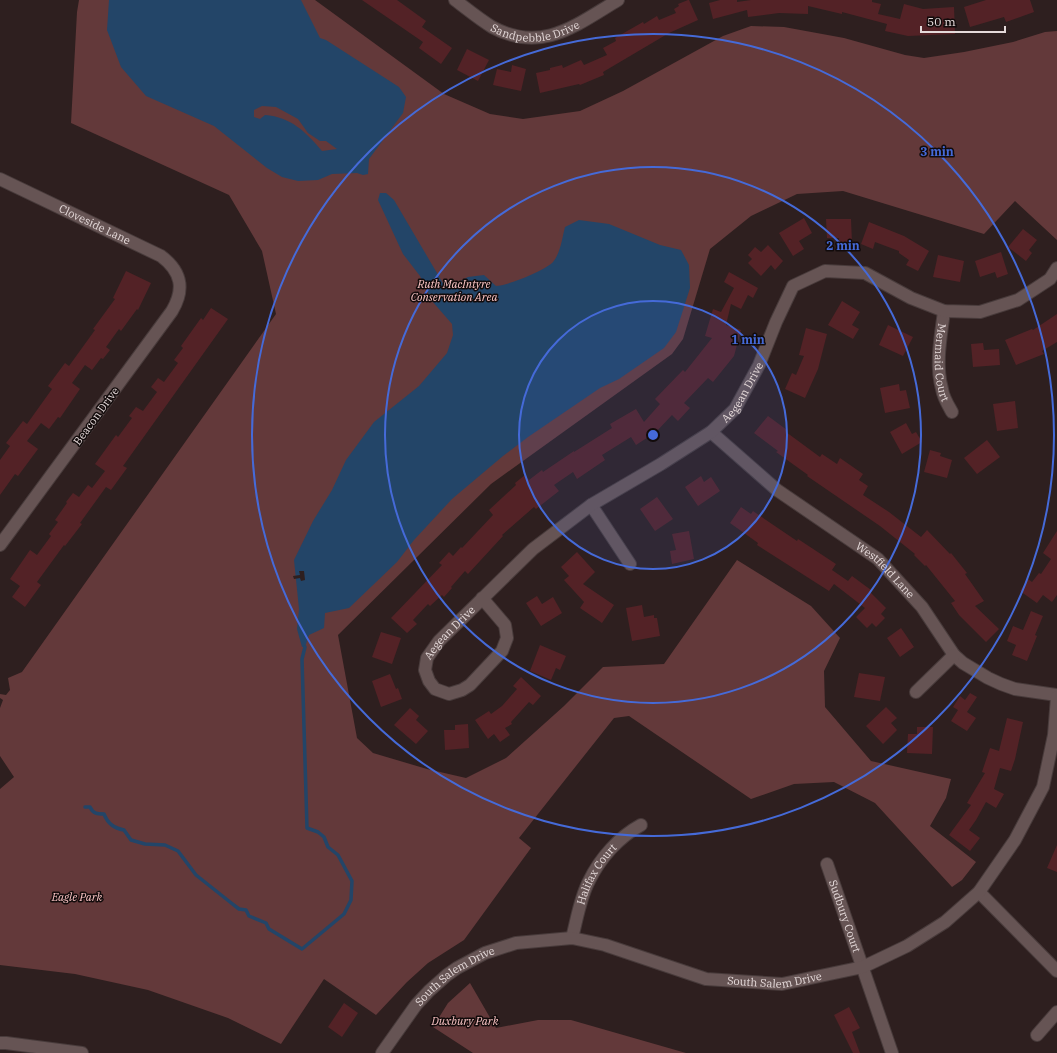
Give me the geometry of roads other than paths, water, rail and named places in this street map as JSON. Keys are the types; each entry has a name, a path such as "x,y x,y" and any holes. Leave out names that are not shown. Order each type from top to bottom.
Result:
{"street":[{"name":"Sandpebble Drive","path":"455,0 491,26 506,33 528,38 561,33 618,0"},
{"name":"Cloveside Lane","path":"0,179 161,256 170,264 179,281"},
{"name":"Aegean Drive","path":"482,598 505,625 507,638 502,652 470,685 462,690 449,694 435,689 424,670 427,658 439,641 482,598 533,549 591,505 662,464 711,432 736,409 759,365 776,322 794,286 825,271 865,273 911,298 944,311 980,312 1018,300 1050,279 1057,268"},
{"name":"Beacon Drive","path":"0,545 172,311 179,297 179,281"},
{"name":"Mermaid Court","path":"944,311 939,354 940,376 942,390 952,412"},
{"name":"Westfield Lane","path":"711,432 778,490 878,559 922,607 954,655 973,669 1001,684 1015,689 1057,696"},
{"path":"591,505 630,564"},
{"path":"916,692 954,655"},
{"name":"South Salem Drive","path":"382,1053 425,996 437,983 457,968 485,953 516,943 572,938 605,945 706,979 782,984 863,967 906,946 945,922 979,892 1015,840 1042,787 1054,735 1057,696"},
{"name":"Halifax Court","path":"572,938 589,881 599,865 618,842 628,832 641,825"},
{"name":"Sudbury Court","path":"827,864 892,1053"},
{"path":"979,892 1057,971"},
{"path":"1037,1035 1057,1012"},
{"path":"4,1046 82,1053"}],"water":[{"path":"109,0 301,0 320,38 326,40 399,87 406,97 403,113 369,159 368,174 332,174 318,180 298,181 282,177 267,168 214,126 146,96 121,67 107,30","holes":["262,106 276,107 298,119 308,133 320,141 326,141 337,149 322,151 304,132 283,119 265,115 260,119 254,117 254,110"]},
{"path":"380,193 386,193 394,200 444,285 448,288 468,277 484,275 496,286 501,285 517,281 543,269 556,258 560,249 565,227 579,220 609,224 660,245 681,250 689,265 690,288 676,332 664,348 619,379 600,388 528,437 503,456 452,499 414,540 397,562 349,608 325,613 324,628 309,635 305,647 302,647 297,629 299,609 294,560 313,521 332,490 346,460 374,422 419,386 447,353 453,335 452,324 432,301 420,276 403,254 378,200"}],"waterway":[{"path":"85,807 90,807 96,813 104,814 109,823 114,827 124,830 131,840 145,844 165,845 178,851 196,875 230,902 239,909 246,910 249,916 266,923 269,929 302,949 344,914 351,900 352,881 338,855 328,847 324,837 318,832 307,828 302,659 305,647"}],"park label":[{"name":"Ruth MacIntyre Conservation Area","path":"454,290"},
{"name":"Eagle Park","path":"77,897"},
{"name":"Duxbury Park","path":"465,1021"}]}
